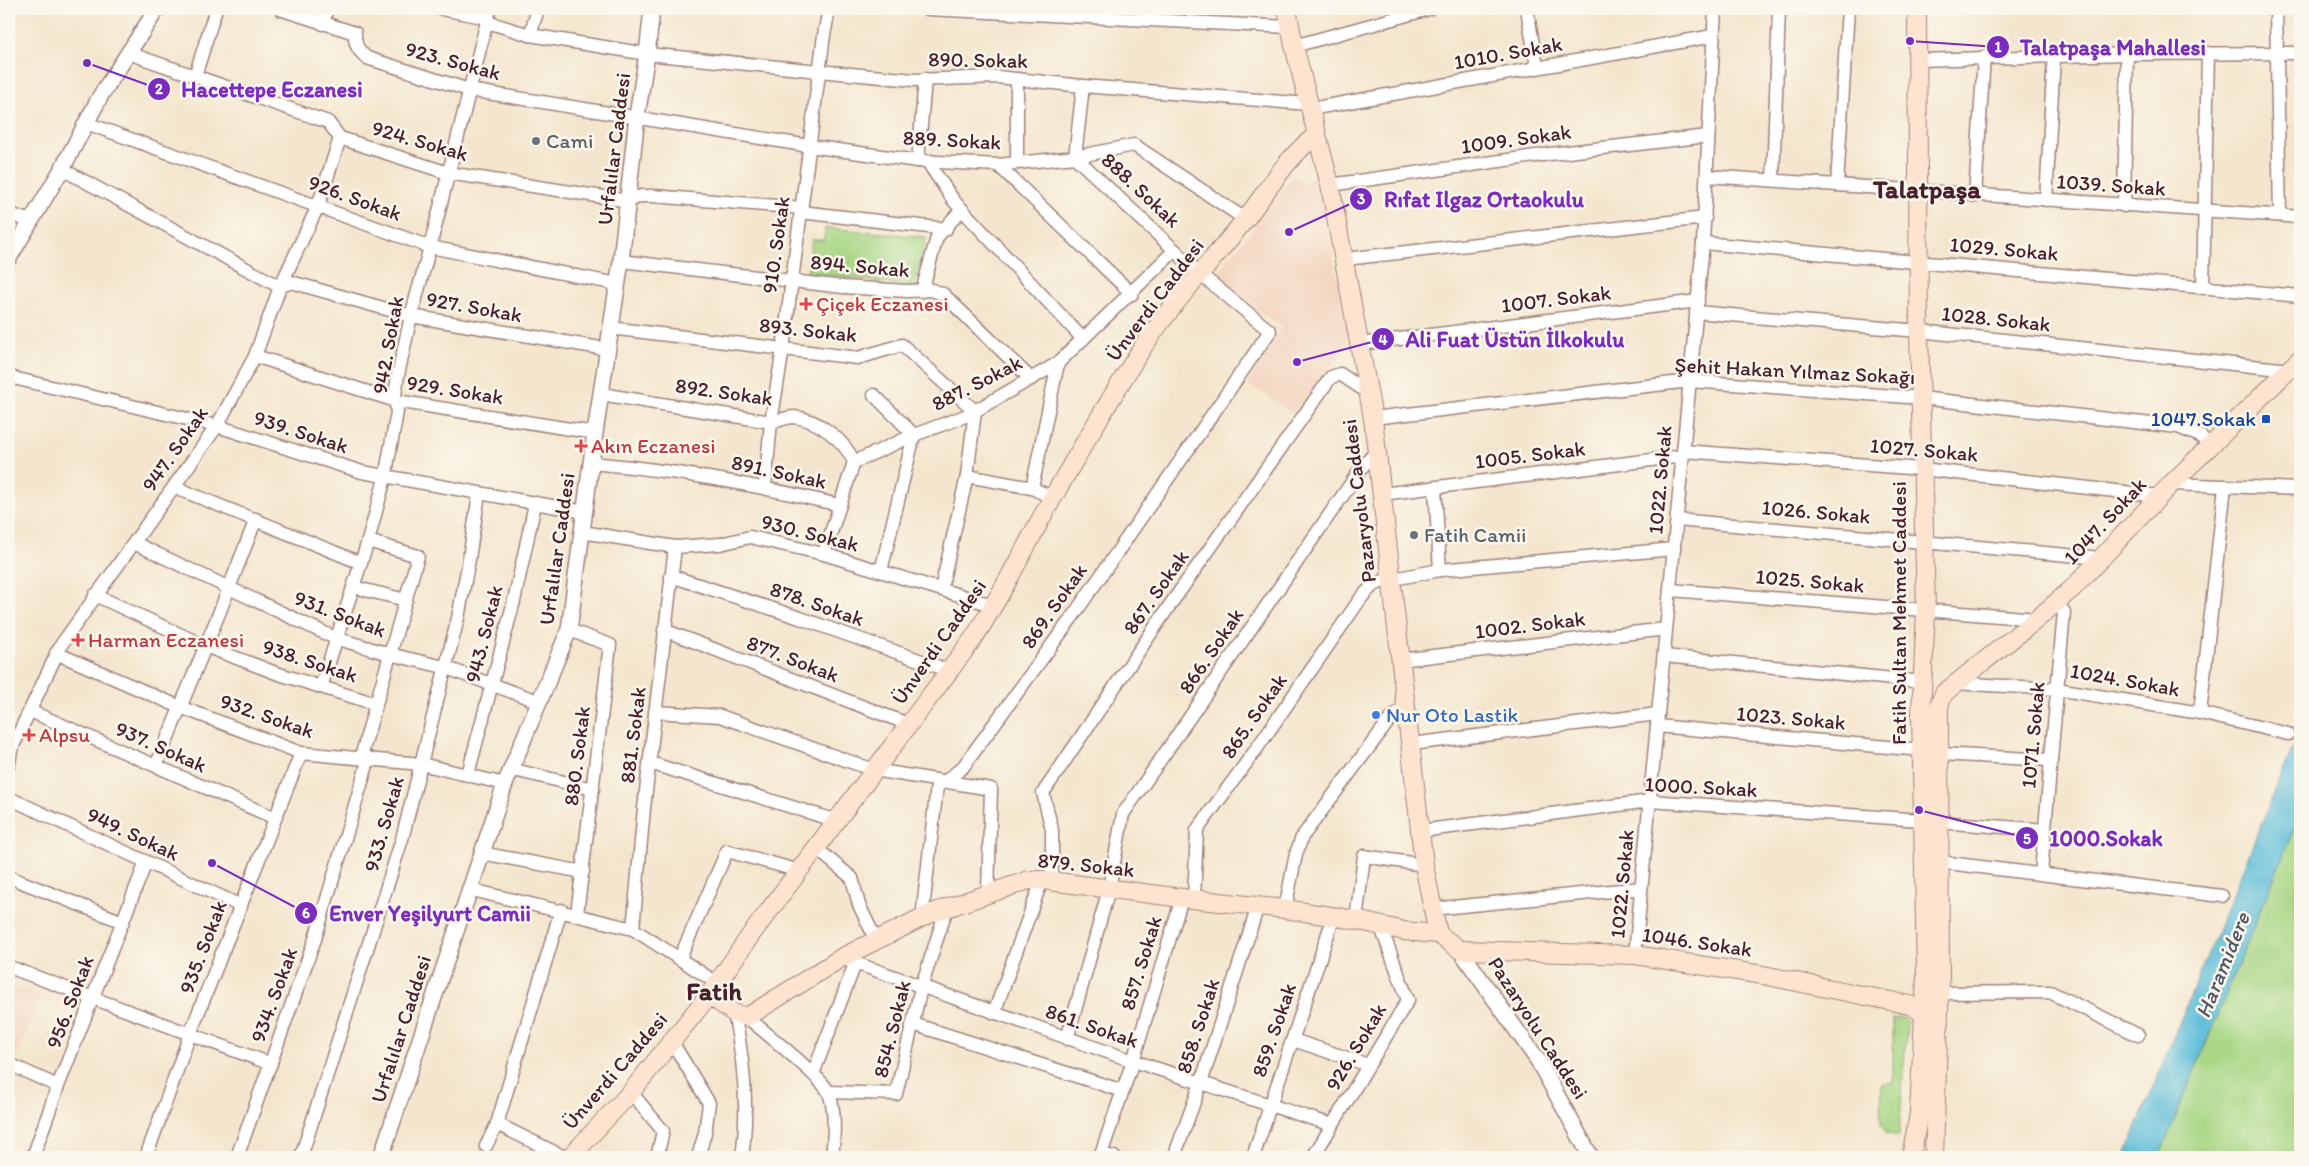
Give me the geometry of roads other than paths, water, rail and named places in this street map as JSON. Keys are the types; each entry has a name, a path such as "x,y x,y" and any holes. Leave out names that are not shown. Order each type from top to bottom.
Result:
{"main road":[{"name":"Pazaryolu Caddesi","path":"1287,9 1294,46 1330,185 1373,418 1424,865 1438,934"},
{"name":"Fatih Sultan Mehmet Caddesi","path":"1917,9 1922,469 1926,611 1921,750 1921,820 1926,977 1933,1017"},
{"name":"Ünverdi Caddesi","path":"570,1157 631,1092 672,1042 908,724 950,671 995,606 1053,498 1137,356 1178,300 1297,153 1318,135"},
{"name":"1047. Sokak","path":"1939,706 1944,693 1954,683 2056,603 2210,445 2295,365"},
{"name":"Fatih Sultan Mehmet Caddesi","path":"1911,1157 1933,1017 1940,992 1939,706"},
{"name":"879. Sokak","path":"741,1015 848,961 876,940 922,918 988,892 1029,880 1047,880 1188,899 1285,908 1356,920 1404,931 1438,934"},
{"path":"1438,934 1460,950"},
{"name":"1046. Sokak","path":"1460,950 1635,955 1763,975 1910,1005 1933,1017"},
{"path":"713,989 741,1015"},
{"path":"1933,1017 1934,1157"}],"street":[{"path":"9,258 62,169 101,95 158,9"},
{"path":"195,76 216,9"},
{"name":"923. Sokak","path":"280,9 355,33 354,41 367,58 469,90 637,116"},
{"path":"323,24 327,9"},
{"name":"890. Sokak","path":"442,9 483,18 487,22 530,35 648,54 819,71 925,79 1017,78 1083,86 1309,106"},
{"name":"942. Sokak","path":"320,687 368,541 385,478 397,412 398,375 411,316 490,9"},
{"path":"530,35 538,9"},
{"name":"Urfalılar Caddesi","path":"381,1157 507,776 569,630 594,432 621,260 637,116 648,54 652,9"},
{"name":"910. Sokak","path":"765,487 771,422 829,9"},
{"path":"928,9 1064,13 1290,27"},
{"path":"1294,46 1429,9"},
{"path":"1527,9 1537,67"},
{"name":"1022. Sokak","path":"1635,955 1703,243 1708,176 1708,136 1715,9"},
{"path":"1773,180 1779,9"},
{"path":"1837,185 1848,9"},
{"path":"2276,9 2280,215"},
{"name":"1010. Sokak","path":"1309,106 1713,36"},
{"name":"924. Sokak","path":"128,53 328,122 340,138 448,173 628,201"},
{"path":"1918,60 2126,54 2300,53"},
{"path":"2124,206 2126,54"},
{"path":"2203,288 2208,54"},
{"path":"2046,200 2054,56"},
{"path":"1975,196 1984,57"},
{"path":"1017,78 1017,162"},
{"path":"925,79 924,161 931,167 962,209 1083,339"},
{"path":"1075,156 1083,86"},
{"name":"889. Sokak","path":"637,116 809,146 924,161 998,165 1075,156 1134,145 1245,219"},
{"name":"926. Sokak","path":"86,123 430,247 617,284"},
{"name":"1009. Sokak","path":"1330,185 1550,154 1708,136"},
{"name":"947. Sokak","path":"9,764 10,750 56,653 95,595 217,426 255,356 280,286 318,206 340,138"},
{"name":"888. Sokak","path":"1075,156 1200,274 1270,331"},
{"path":"998,165 1132,294"},
{"path":"62,169 280,286"},
{"name":"1039. Sokak","path":"1708,176 1975,196 2300,217"},
{"path":"628,201 641,196 653,196 801,210 946,229"},
{"path":"922,291 937,237 962,209"},
{"path":"9,214 31,221"},
{"path":"1345,259 1705,218"},
{"name":"1029. Sokak","path":"1703,243 2300,296"},
{"name":"887. Sokak","path":"854,462 914,435 975,411 1058,363 1132,294 1174,250"},
{"name":"894. Sokak","path":"621,260 843,287 932,290 943,294 1030,379"},
{"name":"927. Sokak","path":"280,286 291,282 411,316 606,349"},
{"name":"1028. Sokak","path":"1697,307 1920,331 2295,365"},
{"name":"1007. Sokak","path":"1360,344 1697,307"},
{"name":"893. Sokak","path":"610,328 858,358 902,345 975,411"},
{"name":"869. Sokak","path":"922,918 937,786 963,767 1073,616 1270,331"},
{"name":"929. Sokak","path":"255,356 396,401 594,432"},
{"path":"1032,488 1058,363"},
{"name":"867. Sokak","path":"1047,880 1052,830 1042,794 1170,605 1331,377 1340,374 1367,392"},
{"name":"939. Sokak","path":"9,377 217,426 385,478 585,512"},
{"name":"Şehit Hakan Yılmaz Sokağı","path":"1373,418 1690,381 1921,398 2178,427 2200,436 2210,445"},
{"name":"892. Sokak","path":"600,394 771,422 793,417 811,422 848,450 854,462"},
{"path":"874,396 914,435 881,572"},
{"path":"941,589 966,476 975,411"},
{"name":"866. Sokak","path":"1067,1039 1109,888 1123,814 1363,466 1378,450"},
{"name":"1027. Sokak","path":"1683,454 1922,469 2165,490 2225,486 2300,489"},
{"name":"1005. Sokak","path":"1382,494 1683,454"},
{"path":"824,554 854,462"},
{"name":"891. Sokak","path":"591,463 640,467 765,487 839,505"},
{"path":"966,476 1032,488 1053,498"},
{"path":"2200,713 2225,486"},
{"path":"174,487 361,563"},
{"path":"1435,488 1440,570"},
{"name":"933. Sokak","path":"301,1157 402,839 444,667 458,618 479,494"},
{"name":"943. Sokak","path":"468,774 514,601 535,504"},
{"path":"156,766 256,519"},
{"name":"1026. Sokak","path":"1676,520 2101,558"},
{"name":"930. Sokak","path":"582,532 676,547 720,544 750,537 824,554 995,606"},
{"name":"934. Sokak","path":"237,1157 315,939 365,758 389,654 418,556 368,541"},
{"name":"931. Sokak","path":"134,543 335,638 389,654 444,667 540,702"},
{"name":"881. Sokak","path":"633,929 655,712 660,686 664,630 676,547"},
{"name":"865. Sokak","path":"1188,899 1197,830 1255,751 1361,598 1372,586 1392,579 1440,570 1674,548"},
{"name":"878. Sokak","path":"671,576 800,618 950,671"},
{"path":"353,587 406,600"},
{"name":"1025. Sokak","path":"1670,590 2037,619"},
{"name":"938. Sokak","path":"95,595 205,646 276,673 376,704"},
{"name":"1071. Sokak","path":"2041,873 2064,612 2056,603"},
{"name":"1002. Sokak","path":"1400,660 1666,629"},
{"name":"880. Sokak","path":"569,630 610,644 577,914"},
{"name":"877. Sokak","path":"664,630 908,724"},
{"name":"932. Sokak","path":"56,653 180,707 301,753 421,764 468,774 507,776 593,788"},
{"path":"1664,656 1923,682"},
{"name":"1024. Sokak","path":"1954,683 2057,689 2200,713 2288,734"},
{"path":"1285,908 1296,854 1302,836 1391,718 1406,706"},
{"name":"937. Sokak","path":"30,711 275,818"},
{"path":"655,712 720,716 874,770 991,789 988,892"},
{"name":"1023. Sokak","path":"1410,744 1657,720 1921,750"},
{"name":"935. Sokak","path":"146,1157 190,1034 301,753"},
{"path":"1939,754 2051,760"},
{"path":"650,763 837,821"},
{"name":"949. Sokak","path":"9,798 241,906"},
{"name":"1000. Sokak","path":"1420,831 1650,802 1921,820"},
{"path":"1939,822 2045,830"},
{"path":"817,848 852,878 859,905 876,940"},
{"path":"680,958 727,851 800,871"},
{"path":"481,853 583,872"},
{"path":"1356,920 1364,856 1424,865"},
{"name":"956. Sokak","path":"34,1157 58,1086 146,862"},
{"path":"1939,862 2222,896"},
{"path":"9,877 123,922"},
{"path":"994,1013 1047,880"},
{"path":"1432,909 1641,888"},
{"path":"468,890 561,910 633,929 680,958 713,989"},
{"name":"857. Sokak","path":"1114,1157 1101,1154 1188,899"},
{"name":"858. Sokak","path":"1174,1157 1201,1083 1258,906"},
{"name":"854. Sokak","path":"828,1092 896,1094 921,988 947,908"},
{"path":"486,1146 497,1124 561,910"},
{"name":"859. Sokak","path":"1253,1157 1334,916"},
{"name":"926. Sokak","path":"1313,1157 1408,1000 1380,925"},
{"name":"Pazaryolu Caddesi","path":"1460,950 1537,1059 1591,1157"},
{"path":"813,1074 848,961"},
{"name":"861. Sokak","path":"848,961 1067,1039 1332,1125"},
{"path":"9,968 271,1064"},
{"path":"1940,992 2050,992 2138,1035"},
{"path":"741,1015 813,1074 828,1092 834,1129 832,1157"},
{"path":"741,1015 746,1128 742,1157"},
{"path":"913,1024 1123,1091"},
{"path":"1293,1040 1368,1065"},
{"path":"672,1042 709,1103 705,1133 698,1157"},
{"path":"9,1064 58,1086"},
{"path":"631,1092 663,1130 657,1157"},
{"path":"497,1124 564,1157"}],"water":[{"name":"Haramidere","path":"2300,730 2300,814 2159,1157 2124,1157"}],"place":[{"name":"Talatpaşa Mahallesi","path":"1910,41"},
{"name":"Hacettepe Eczanesi","path":"87,63"},
{"name":"Cami","path":"536,141"},
{"name":"Rıfat Ilgaz Ortaokulu","path":"1289,232"},
{"name":"Çiçek Eczanesi","path":"806,304"},
{"name":"Ali Fuat Üstün İlkokulu","path":"1297,362"},
{"name":"1047.Sokak","path":"2266,419"},
{"name":"Akın Eczanesi","path":"581,446"},
{"name":"Fatih Camii","path":"1414,535"},
{"name":"Harman Eczanesi","path":"78,640"},
{"name":"Nur Oto Lastik","path":"1376,715"},
{"name":"Alpsu","path":"29,735"},
{"name":"1000.Sokak","path":"1919,810"},
{"name":"Enver Yeşilyurt Camii","path":"212,863"}],"district":[{"name":"Talatpaşa","path":"1927,189"},
{"name":"Fatih","path":"714,991"}]}
